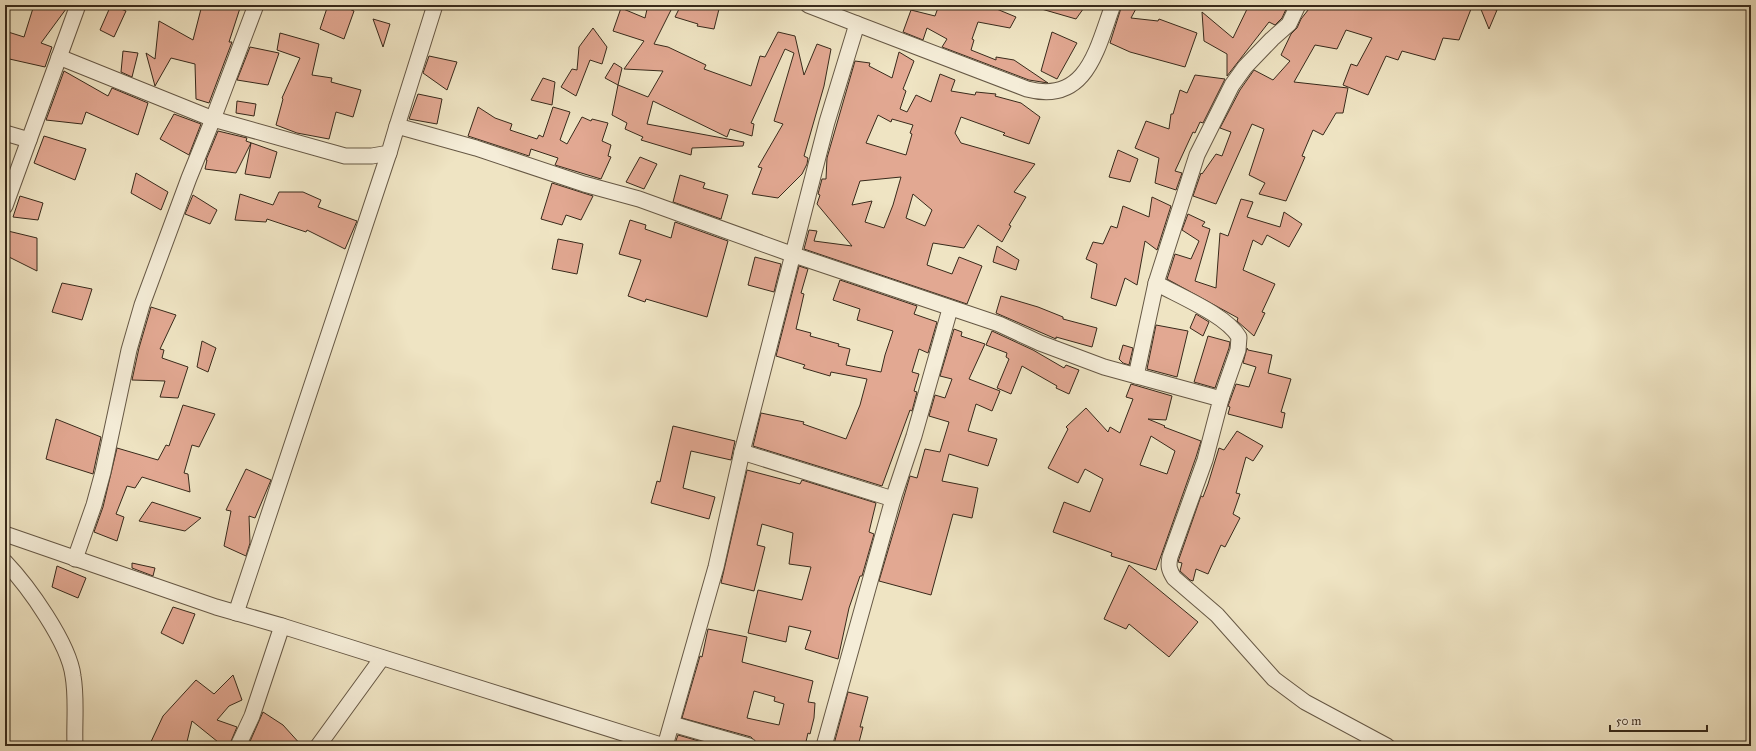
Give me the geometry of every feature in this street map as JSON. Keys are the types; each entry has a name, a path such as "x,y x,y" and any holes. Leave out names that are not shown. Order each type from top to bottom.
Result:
{"street":[{"path":"6,198 29,140 78,5"},
{"path":"75,559 94,505 103,472 129,350 142,305 256,5"},
{"path":"236,613 389,153 435,5"},
{"path":"808,5 1027,89 1040,92 1054,91 1070,85 1081,78 1094,57 1113,5"},
{"path":"1132,375 1156,283 1197,155 1232,85 1245,68 1272,39 1289,24 1298,5"},
{"path":"5,534 236,613 282,626 664,746 672,724 716,567 742,452 794,255 827,122 857,24"},
{"path":"59,57 213,119 346,156 372,156 389,153"},
{"path":"397,126 476,148 584,184 639,199 794,255 950,309 999,324 1040,343 1104,367 1221,400"},
{"path":"5,133 29,140"},
{"path":"1156,283 1214,315 1231,326 1240,337 1238,350 1221,400 1205,460 1170,557 1170,572 1174,578 1217,614 1274,679 1305,702 1387,746"},
{"path":"824,746 893,500 914,436 950,309"},
{"path":"742,452 893,500"},
{"path":"5,562 53,627 71,664 74,677 75,746"},
{"path":"238,746 252,716 282,626"},
{"path":"318,746 382,658"},
{"path":"672,724 749,746"}],"building":[{"path":"34,5 57,5 66,9 41,43 52,47 45,67 5,58 5,31 24,37"},
{"path":"111,5 126,11 114,37 100,30"},
{"path":"202,5 241,5 229,42 232,42 209,103 196,99 195,64 171,58 155,86 146,53 155,59 159,21 193,40"},
{"path":"328,5 340,5 354,11 344,39 320,29"},
{"path":"648,5 660,5 671,10 654,44 668,47 706,65 704,69 751,86 760,56 765,57 778,32 795,36 804,75 817,44 831,49 824,86 804,156 808,158 807,164 802,174 778,198 752,194 762,168 758,167 783,124 774,121 794,53 785,49 751,123 754,124 752,136 730,129 727,137 653,101 647,124 744,142 743,146 692,148 691,155 641,140 643,137 625,129 627,123 612,115 618,85 648,97 663,71 624,69 644,41 613,31 621,8 645,18"},
{"path":"681,5 720,5 714,29 697,26 698,24 675,17"},
{"path":"939,5 987,5 1016,17 1010,28 978,22 972,39 974,40 971,50 996,60 996,57 1014,60 1048,83 1029,80 942,47 947,39 927,28 923,40 903,32 911,10 935,16"},
{"path":"1038,5 1086,5 1076,19 1038,8"},
{"path":"1122,5 1138,5 1131,18 1158,21 1159,19 1197,33 1185,67 1130,52 1110,43"},
{"path":"1249,5 1288,5 1282,18 1275,25 1269,22 1227,76 1227,54 1204,41 1202,12 1233,38"},
{"path":"1312,5 1434,5 1448,7 1448,5 1455,5 1471,9 1459,40 1443,38 1435,60 1402,51 1398,60 1386,56 1368,95 1343,85 1351,64 1357,66 1372,38 1346,30 1337,49 1315,45 1294,82 1348,88 1343,113 1336,113 1323,135 1313,130 1302,156 1305,157 1286,201 1259,194 1265,183 1249,175 1264,129 1252,124 1216,204 1193,196 1201,173 1202,174 1216,154 1222,156 1231,132 1220,128 1240,90 1254,70 1273,80 1290,61 1281,55 1291,34 1297,28 1301,19"},
{"path":"1480,7 1497,10 1489,29"},
{"path":"373,19 390,24 383,47"},
{"path":"593,28 607,47 602,64 590,60 576,96 561,87 572,69 577,70 579,47"},
{"path":"1052,32 1077,43 1057,79 1041,71"},
{"path":"280,33 319,44 312,75 332,78 331,82 361,90 353,117 336,112 329,139 297,133 276,125 282,98 300,58 277,50"},
{"path":"250,47 279,53 268,85 237,80"},
{"path":"123,51 138,53 132,77 121,72"},
{"path":"899,52 914,61 903,89 906,91 900,109 907,112 916,95 931,102 940,74 955,80 951,91 975,95 976,92 996,94 995,96 1021,103 1040,117 1029,144 1003,135 1005,133 961,117 955,133 961,143 1035,164 1014,192 1026,197 1009,225 1011,226 1002,242 978,225 964,248 933,243 927,265 952,274 959,257 982,266 967,304 804,249 809,230 817,231 814,241 852,246 817,204 820,195 818,194 822,179 826,179 827,158 855,61 870,63 869,66 892,78","holes":["878,115 891,122 892,119 913,125 906,155 866,143","901,177 893,205 884,228 865,222 872,201 852,205 860,181","913,194 932,210 925,226 906,218"]},
{"path":"429,56 457,62 447,90 423,73"},
{"path":"614,63 622,68 618,85 605,78"},
{"path":"64,71 108,96 112,88 148,103 138,135 86,112 82,124 46,120"},
{"path":"1195,75 1225,79 1203,123 1200,122 1195,133 1193,132 1175,171 1182,173 1176,190 1155,183 1159,158 1135,148 1146,121 1169,129 1171,114 1173,114 1180,90 1187,93"},
{"path":"543,78 555,82 552,105 531,100"},
{"path":"418,94 442,99 437,124 409,119"},
{"path":"237,101 256,104 254,116 236,113"},
{"path":"478,107 495,118 512,124 510,130 537,139 539,135 543,137 553,107 570,112 560,140 567,144 582,117 591,121 592,119 608,123 602,141 611,145 608,156 611,157 601,179 555,165 558,158 531,149 529,156 468,136"},
{"path":"174,114 201,124 189,155 160,139"},
{"path":"218,131 247,138 246,141 277,152 270,178 245,174 251,143 236,173 205,169 206,160"},
{"path":"44,136 86,149 75,180 34,163"},
{"path":"1118,150 1138,159 1130,182 1109,177"},
{"path":"640,157 657,164 644,189 626,182"},
{"path":"136,173 168,192 161,210 131,193"},
{"path":"680,175 705,183 703,188 728,195 721,219 673,202"},
{"path":"552,183 593,196 581,220 566,215 562,225 541,219"},
{"path":"279,192 303,192 321,200 318,207 357,221 345,249 307,230 306,232 267,219 266,222 235,220 240,194 273,205"},
{"path":"193,195 217,210 210,224 185,214"},
{"path":"20,196 43,203 38,220 13,217"},
{"path":"1152,197 1171,206 1157,250 1145,241 1137,285 1125,278 1116,306 1091,298 1097,264 1086,259 1093,242 1103,244 1111,226 1117,228 1123,206 1149,217"},
{"path":"1241,199 1253,202 1247,217 1280,227 1284,212 1302,224 1289,247 1267,235 1262,245 1253,240 1243,270 1275,284 1262,312 1265,313 1254,336 1237,321 1238,318 1167,279 1175,254 1191,259 1199,241 1182,230 1188,214 1205,222 1202,226 1210,229 1195,281 1216,288 1220,233 1228,236"},
{"path":"630,220 646,225 645,229 671,238 675,222 728,241 707,317 646,299 645,302 628,296 641,260 619,254"},
{"path":"8,231 37,238 37,271 5,255 5,245"},
{"path":"558,239 583,244 577,274 552,269"},
{"path":"997,246 1019,260 1016,270 993,262"},
{"path":"755,257 781,264 774,292 748,285"},
{"path":"799,266 808,269 801,293 804,294 796,329 811,333 810,336 839,344 838,346 850,349 846,365 881,372 893,331 857,320 860,309 833,300 840,280 917,306 914,314 937,322 928,353 919,349 912,372 919,374 914,391 917,392 912,411 910,410 882,486 753,446 761,413 804,422 803,424 846,439 860,405 867,379 831,372 830,376 803,368 805,365 776,356"},
{"path":"62,283 92,289 82,320 52,312"},
{"path":"1001,296 1038,307 1063,317 1063,319 1097,328 1092,347 1056,337 1056,339 996,313"},
{"path":"151,307 176,315 160,349 164,350 162,358 188,367 178,398 160,397 165,381 132,380 139,348"},
{"path":"1196,314 1209,322 1203,336 1190,328"},
{"path":"1156,325 1188,331 1177,377 1147,369"},
{"path":"954,329 962,332 961,336 985,344 969,379 1000,391 992,411 976,404 968,431 997,439 988,466 949,454 942,481 978,488 972,518 953,514 931,595 879,581 910,476 917,478 925,449 940,452 949,422 929,416 935,395 945,398 952,379 940,376"},
{"path":"992,331 1033,350 1064,368 1066,365 1079,370 1069,394 1056,388 1057,386 1022,366 1011,394 997,388 1009,359 1006,357 1007,353 986,345"},
{"path":"1208,336 1230,342 1215,388 1194,382"},
{"path":"202,341 216,348 208,372 197,367"},
{"path":"1123,345 1133,348 1129,365 1123,363 1119,359"},
{"path":"1247,348 1248,350 1272,355 1268,373 1291,379 1281,412 1285,413 1282,428 1228,414 1230,407 1228,406 1236,384 1249,387 1256,367 1243,363"},
{"path":"1131,384 1172,396 1166,420 1148,419 1165,426 1164,427 1201,441 1156,570 1111,556 1112,553 1053,532 1064,502 1090,512 1103,479 1085,469 1078,483 1048,468 1068,429 1066,427 1086,408 1108,432 1110,427 1120,433 1133,399 1126,397","holes":["1151,436 1175,451 1167,474 1140,465"]},
{"path":"183,405 215,414 199,447 192,445 184,473 188,474 190,492 142,477 135,488 127,486 116,514 124,517 117,541 94,532 103,507 117,448 158,460 166,445 169,446"},
{"path":"56,419 101,437 93,474 46,459"},
{"path":"673,426 735,441 731,460 691,451 683,488 715,497 709,519 651,503 657,481 660,482"},
{"path":"1237,431 1263,446 1253,461 1246,457 1236,493 1240,494 1233,514 1240,518 1225,547 1221,545 1208,574 1196,569 1193,581 1180,571 1182,563 1178,562 1201,496 1203,497 1208,484 1219,448 1224,450"},
{"path":"246,469 271,480 255,518 249,516 250,543 246,556 224,546 231,511 226,510"},
{"path":"747,470 800,484 802,480 876,503 869,532 874,534 862,576 860,576 849,608 838,659 805,649 811,631 789,626 786,642 748,633 758,590 802,600 811,567 789,564 793,533 762,524 757,545 765,547 754,591 721,583"},
{"path":"152,502 201,518 185,531 139,521"},
{"path":"132,563 155,568 153,576 132,568"},
{"path":"1129,565 1198,622 1169,657 1129,624 1126,629 1104,619"},
{"path":"57,566 86,578 78,598 52,587"},
{"path":"173,607 195,614 183,644 161,633"},
{"path":"708,629 747,637 742,662 813,681 808,702 815,703 814,718 805,746 773,746 757,743 751,737 682,718 700,656 702,657","holes":["754,691 775,697 774,701 784,704 779,725 747,718"]},
{"path":"233,675 242,700 229,706 217,720 237,727 229,746 223,746 192,721 186,746 149,746 163,716 196,680 214,694"},
{"path":"848,692 868,697 860,727 863,727 858,746 843,746 834,744"},
{"path":"263,712 283,725 302,746 248,746"},
{"path":"678,735 716,746 674,746"}]}
